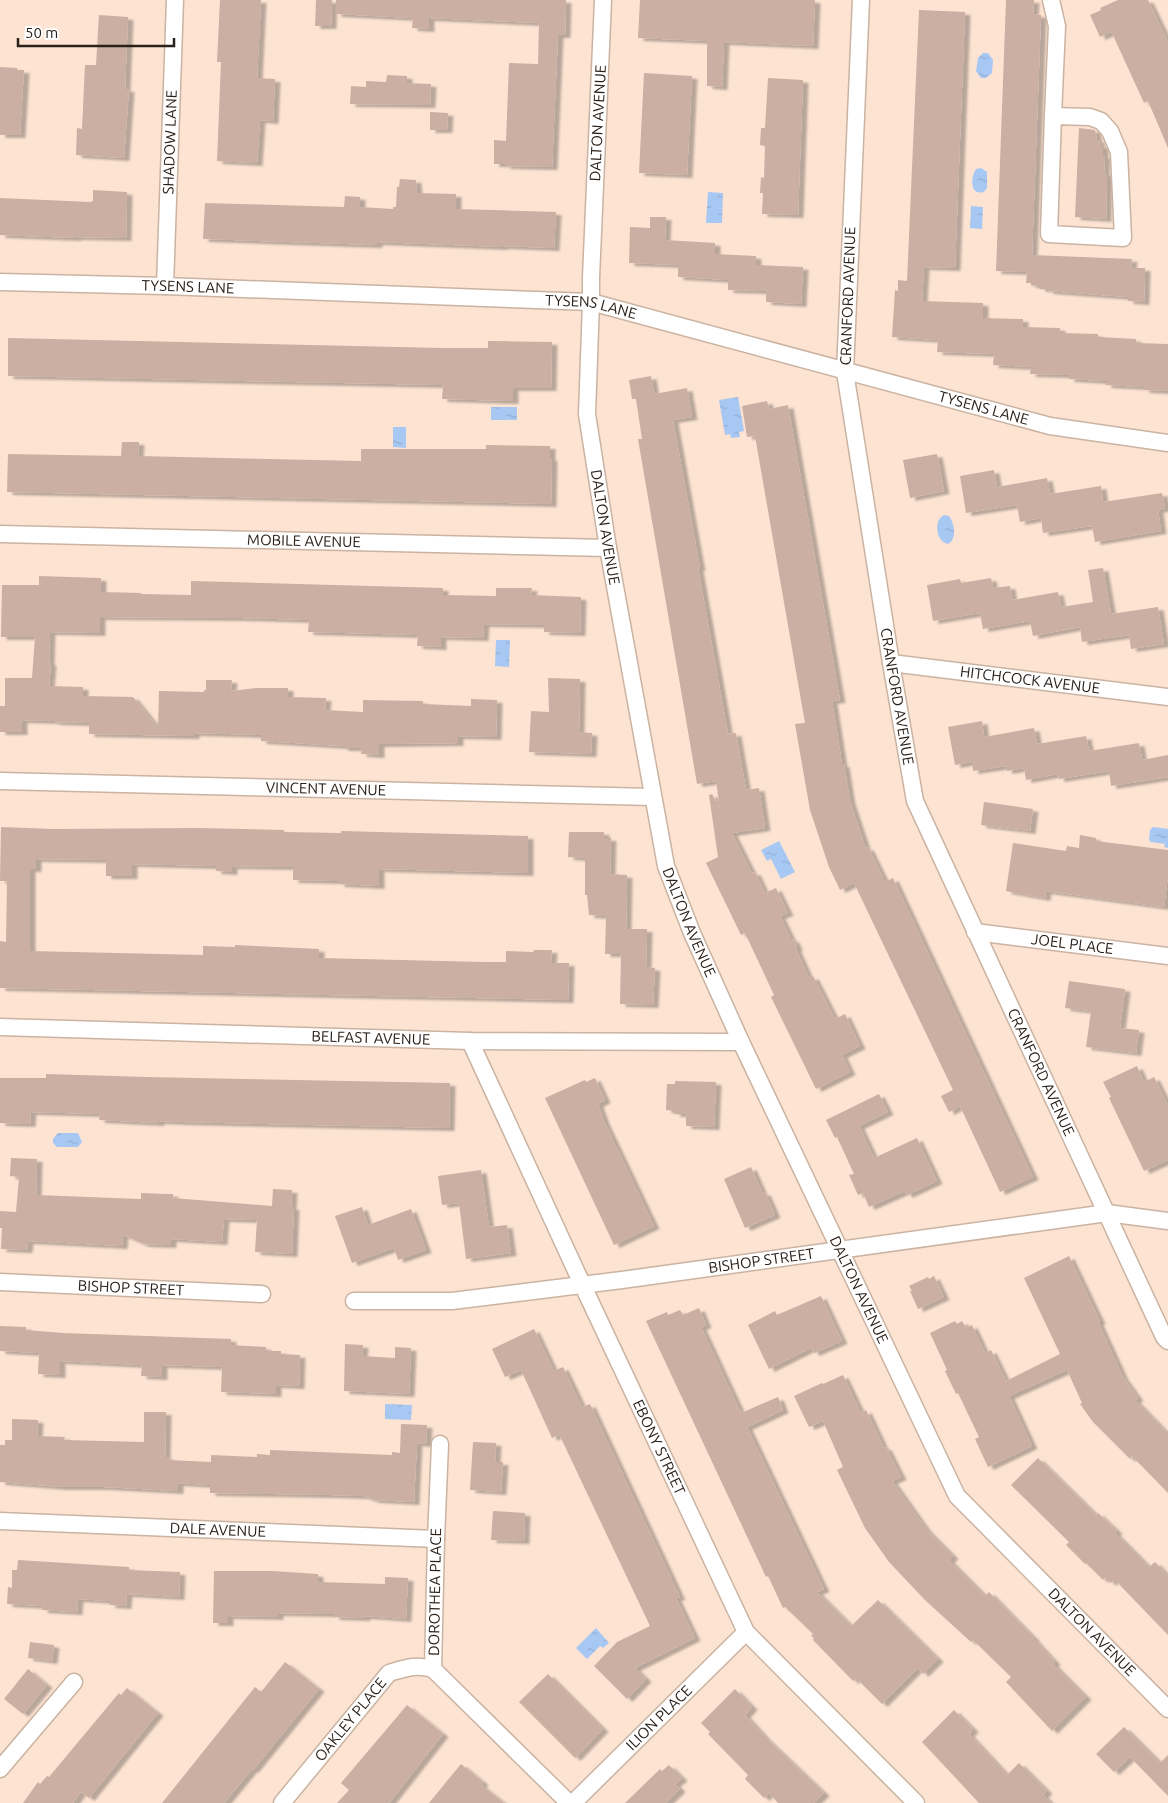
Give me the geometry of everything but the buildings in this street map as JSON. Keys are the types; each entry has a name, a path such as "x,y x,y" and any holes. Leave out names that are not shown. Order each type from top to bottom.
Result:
{"street":[{"name":"SHADOW LANE","path":"165,286 175,0"},
{"name":"DALTON AVENUE","path":"603,0 587,414 608,548 666,866 692,933 741,1042 957,1496 1168,1709"},
{"name":"CRANFORD AVENUE","path":"861,0 845,372 915,801 1164,1337 1168,1341"},
{"path":"1051,0 1057,26 1053,116 1049,234 1123,238 1120,152 1110,131 1101,121 1090,116 1053,116"},
{"name":"TYSENS LANE","path":"0,282 165,286 591,302 1050,426 1168,443"},
{"name":"MOBILE AVENUE","path":"0,534 608,548"},
{"name":"HITCHCOCK AVENUE","path":"891,663 1168,698"},
{"name":"VINCENT AVENUE","path":"0,782 652,797"},
{"name":"JOEL PLACE","path":"976,932 1168,956"},
{"name":"BELFAST AVENUE","path":"0,1027 470,1041 741,1042"},
{"name":"EBONY STREET","path":"470,1041 746,1632 916,1803"},
{"name":"BISHOP STREET","path":"354,1301 452,1301 583,1286 1107,1213 1168,1221"},
{"name":"BISHOP STREET","path":"0,1282 262,1294"},
{"name":"DOROTHEA PLACE","path":"440,1444 433,1669 569,1803"},
{"name":"DALE AVENUE","path":"0,1522 436,1539"},
{"name":"ILION PLACE","path":"573,1803 746,1632"},
{"name":"OAKLEY PLACE","path":"282,1803 389,1673 409,1667 421,1666 433,1669"},
{"path":"1,1767 74,1682"}],"water":[{"path":"983,53 988,53 993,60 992,73 986,78 981,78 976,71 978,58"},
{"path":"981,168 987,172 987,188 984,192 979,193 974,189 972,181 976,169"},
{"path":"708,192 723,193 722,223 706,223"},
{"path":"971,206 983,207 982,229 970,228"},
{"path":"738,397 744,431 739,432 740,437 731,438 730,434 725,435 719,400"},
{"path":"491,407 517,407 517,420 491,420"},
{"path":"393,427 406,427 406,448 393,447"},
{"path":"944,515 949,516 954,527 953,539 948,544 941,539 937,531 938,521"},
{"path":"496,640 510,640 509,667 495,666"},
{"path":"1153,827 1168,829 1168,848 1164,847 1165,844 1149,840 1150,830"},
{"path":"779,841 795,872 781,879 771,859 767,861 761,850"},
{"path":"58,1133 78,1133 82,1142 78,1147 57,1147 53,1143 53,1139"},
{"path":"385,1404 412,1405 411,1420 385,1419"},
{"path":"596,1628 609,1643 603,1648 600,1646 587,1659 576,1648"}]}
